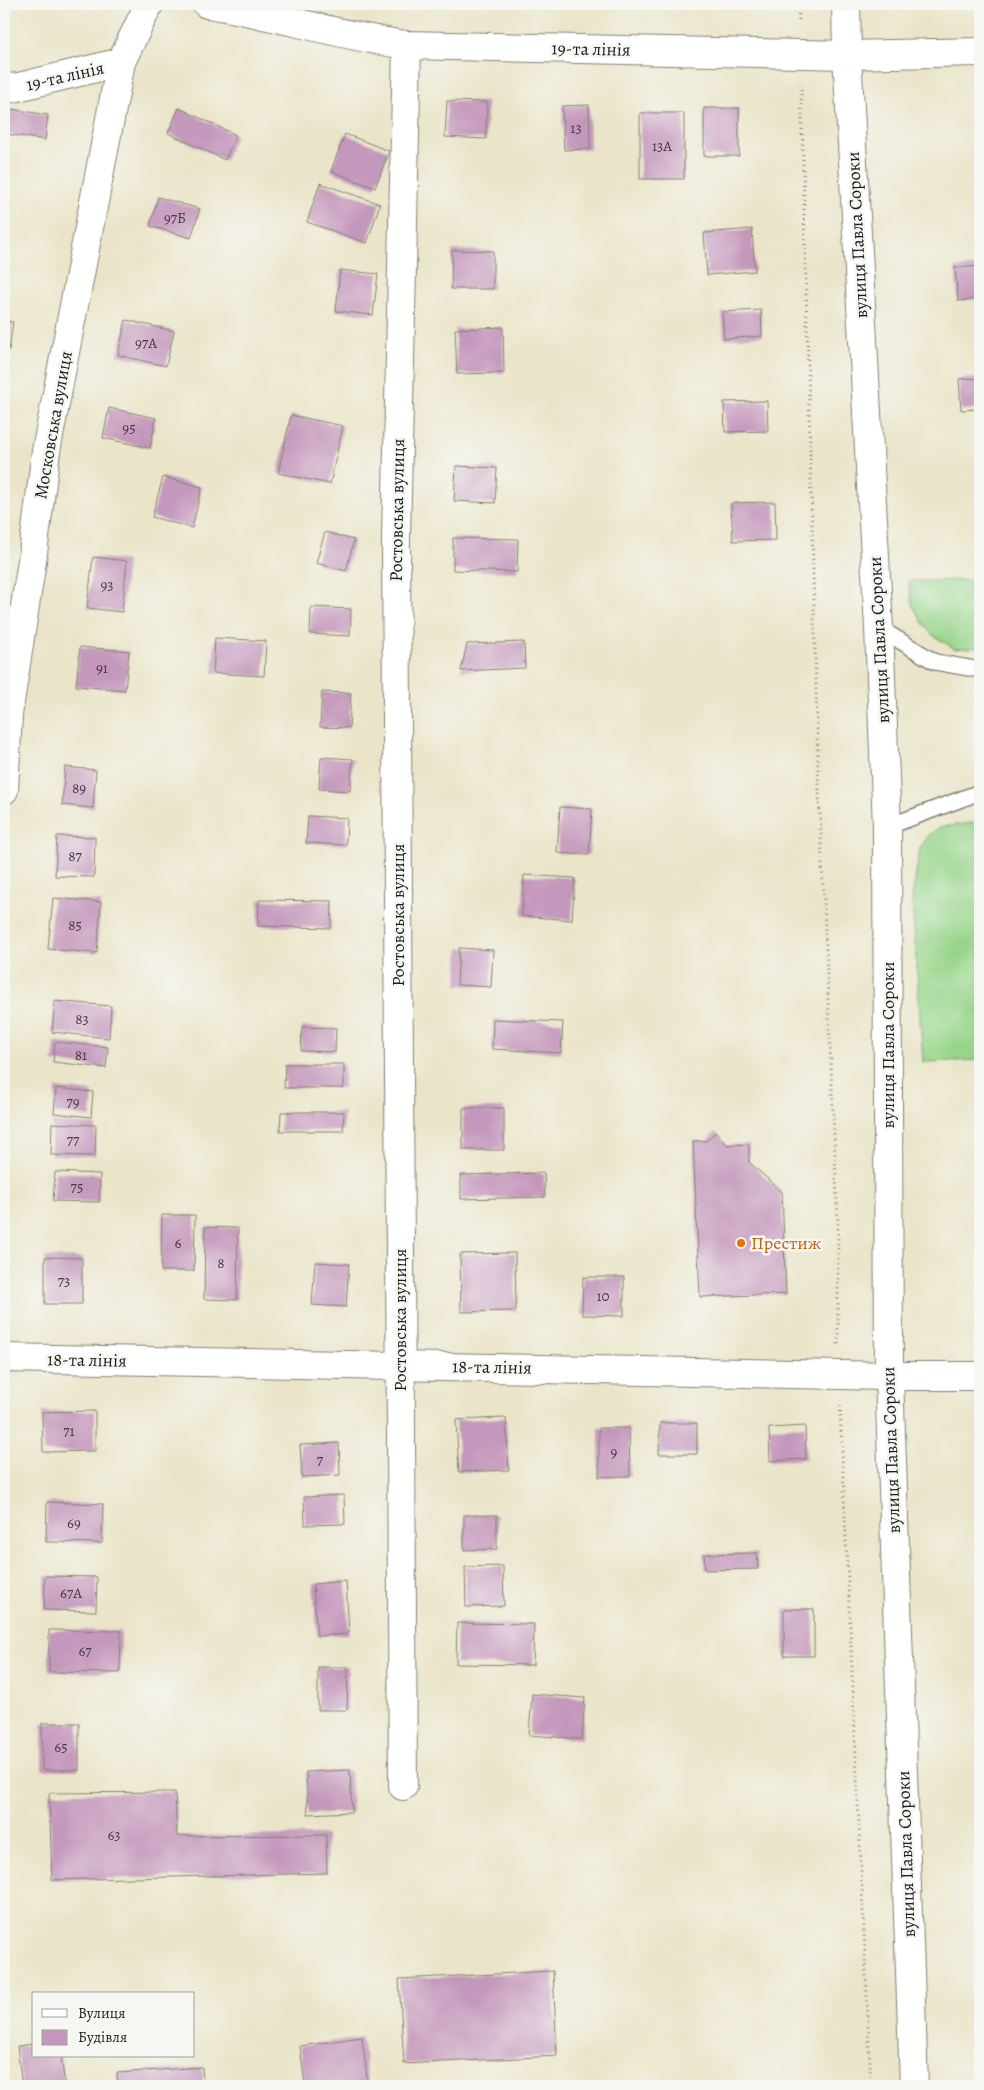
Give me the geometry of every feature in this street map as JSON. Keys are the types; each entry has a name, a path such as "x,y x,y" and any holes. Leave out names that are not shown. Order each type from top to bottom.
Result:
{"street":[{"name":"19-та лінія","path":"4,87 14,88 121,62 149,4"},
{"name":"19-та лінія","path":"207,4 247,10 367,40 407,45 847,55 980,52"},
{"name":"вулиця Павла Сороки","path":"846,4 847,55 887,827 888,1376 914,2086"},
{"name":"Ростовська вулиця","path":"403,1786 396,537 407,45"},
{"name":"Московська вулиця","path":"4,790 8,715 32,561 46,451 121,62"},
{"name":"18-та лінія","path":"4,1358 888,1376 980,1376"}],"lane":[{"path":"878,628 935,662 980,670"},
{"path":"887,827 980,792"}],"path":[{"path":"800,54 818,769 838,1224 839,1375 871,2086"}],"green space":[{"path":"980,580 980,647 955,649 934,636 923,623 913,606 908,581"},
{"path":"980,822 980,1060 923,1062 912,899 920,848 929,835 940,827"}],"building":[{"path":"447,101 487,102 486,139 445,137"},
{"path":"589,105 590,149 564,150 562,106"},
{"path":"179,108 236,135 225,160 168,133"},
{"path":"704,108 739,108 739,156 704,156"},
{"path":"11,109 48,115 45,140 6,134"},
{"path":"640,113 684,113 684,179 640,179"},
{"path":"345,134 389,151 375,188 331,171"},
{"path":"320,183 380,204 367,243 307,222"},
{"path":"158,197 200,209 191,238 150,226"},
{"path":"752,229 755,271 707,275 704,233"},
{"path":"452,250 493,251 493,289 451,289"},
{"path":"980,266 980,299 958,301 955,268"},
{"path":"340,270 378,274 373,315 336,311"},
{"path":"761,310 762,336 724,339 722,312"},
{"path":"126,320 174,331 166,366 118,355"},
{"path":"4,321 13,322 9,350 4,349"},
{"path":"503,327 504,373 457,374 455,329"},
{"path":"980,378 980,409 961,410 959,379"},
{"path":"767,401 768,431 725,432 724,402"},
{"path":"109,408 156,418 150,448 103,438"},
{"path":"291,415 343,426 330,484 278,473"},
{"path":"456,466 497,468 495,503 454,501"},
{"path":"163,477 202,487 192,528 152,517"},
{"path":"775,502 776,540 733,541 731,503"},
{"path":"325,532 354,540 346,571 316,563"},
{"path":"453,538 518,539 517,572 453,570"},
{"path":"93,557 127,561 122,612 87,608"},
{"path":"311,607 351,609 350,636 310,634"},
{"path":"215,638 266,641 264,676 213,673"},
{"path":"524,642 525,668 461,671 467,644"},
{"path":"80,647 129,651 125,690 76,686"},
{"path":"322,692 351,693 349,728 320,727"},
{"path":"321,757 353,759 350,791 319,789"},
{"path":"65,767 96,770 93,808 62,805"},
{"path":"560,807 592,809 589,855 557,853"},
{"path":"308,816 347,818 346,845 306,843"},
{"path":"57,836 95,837 94,877 55,876"},
{"path":"524,875 575,878 572,920 522,916"},
{"path":"53,898 101,902 97,953 48,949"},
{"path":"259,900 332,901 331,928 258,926"},
{"path":"459,948 493,950 491,987 457,985"},
{"path":"55,1001 111,1006 109,1038 52,1032"},
{"path":"493,1019 563,1022 561,1053 492,1049"},
{"path":"302,1027 336,1028 335,1052 301,1051"},
{"path":"55,1042 108,1047 106,1068 53,1062"},
{"path":"285,1064 344,1064 344,1088 284,1088"},
{"path":"56,1088 93,1092 91,1117 54,1113"},
{"path":"463,1108 504,1108 504,1150 463,1150"},
{"path":"281,1112 344,1112 343,1131 280,1131"},
{"path":"52,1123 96,1125 95,1156 51,1155"},
{"name":"Престиж","path":"716,1132 727,1145 749,1144 749,1162 782,1192 786,1294 700,1297 693,1141 706,1141"},
{"path":"55,1172 100,1174 99,1202 53,1201"},
{"path":"544,1173 545,1197 461,1199 461,1175"},
{"path":"162,1215 195,1215 194,1271 161,1271"},
{"path":"205,1227 238,1228 237,1300 204,1299"},
{"path":"515,1253 516,1311 461,1312 460,1254"},
{"path":"45,1257 82,1258 82,1304 45,1304"},
{"path":"315,1262 349,1264 346,1307 312,1305"},
{"path":"583,1277 624,1277 624,1316 582,1315"},
{"path":"95,1411 95,1451 43,1452 42,1412"},
{"path":"506,1418 509,1470 459,1472 456,1420"},
{"path":"660,1423 697,1423 697,1454 659,1454"},
{"path":"805,1426 806,1459 770,1461 769,1428"},
{"path":"599,1428 629,1428 630,1476 599,1477"},
{"path":"339,1443 340,1475 302,1477 300,1445"},
{"path":"344,1495 345,1524 305,1525 304,1497"},
{"path":"47,1502 103,1504 102,1543 46,1542"},
{"path":"464,1515 497,1515 497,1549 464,1550"},
{"path":"757,1553 758,1569 705,1570 704,1554"},
{"path":"503,1566 504,1606 466,1607 465,1567"},
{"path":"45,1576 97,1577 96,1611 44,1610"},
{"path":"346,1581 349,1634 317,1636 313,1584"},
{"path":"784,1609 814,1609 814,1656 784,1656"},
{"path":"457,1623 534,1624 533,1665 456,1664"},
{"path":"49,1630 121,1631 120,1673 49,1672"},
{"path":"318,1667 348,1667 347,1710 318,1710"},
{"path":"532,1694 585,1698 582,1739 529,1735"},
{"path":"42,1723 79,1723 79,1770 42,1770"},
{"path":"350,1770 352,1812 308,1814 306,1772"},
{"path":"175,1792 177,1836 326,1835 327,1873 52,1880 49,1793"},
{"path":"553,1971 557,2056 404,2064 399,1979"},
{"path":"362,2037 368,2086 305,2086 300,2046"},
{"path":"32,2044 32,2058 61,2058 65,2086 22,2086 17,2046"},
{"path":"202,2067 203,2086 118,2086 117,2073"}],"place":[{"name":"Престиж","path":"741,1243"}]}
